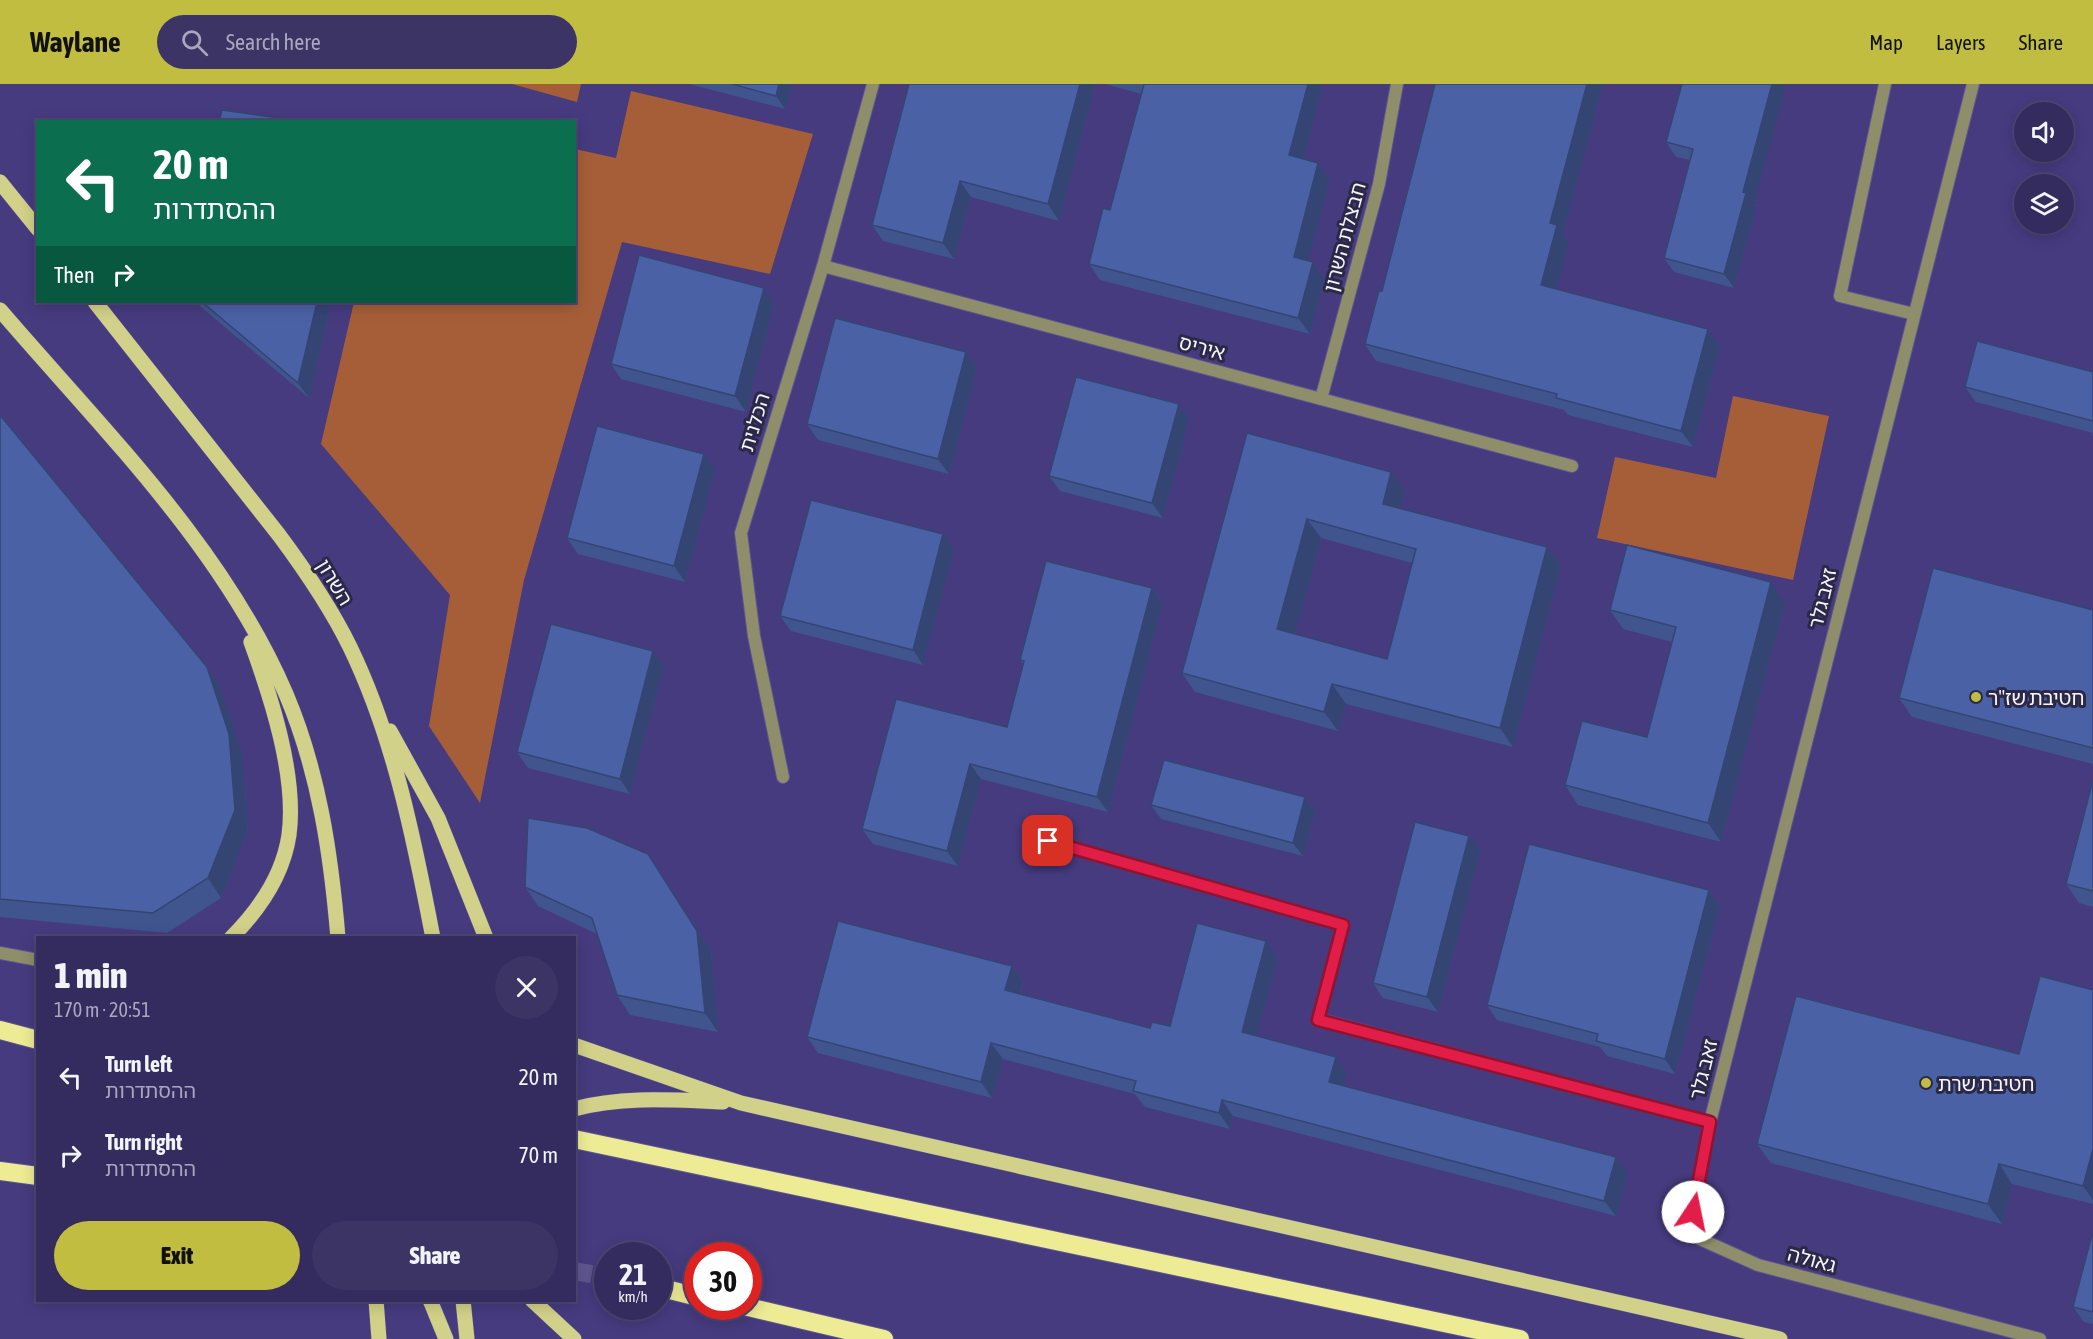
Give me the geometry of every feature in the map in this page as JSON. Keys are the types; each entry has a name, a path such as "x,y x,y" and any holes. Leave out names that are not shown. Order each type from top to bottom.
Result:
{"highway":[{"path":"0,1030 36,1039"},
{"path":"0,1041 36,1046"},
{"path":"576,1138 1520,1339"},
{"path":"0,1171 36,1176"},
{"path":"762,1310 884,1339"},
{"path":"762,1315 848,1339"}],"main road":[{"path":"0,182 36,227"},
{"name":"השרון","path":"96,303 249,495 302,566 349,646 373,704 408,818 434,936"},
{"path":"0,310 140,472 235,597 286,694 313,772 328,842 338,936"},
{"path":"233,936 272,886 289,835 287,778 279,736 262,671 235,597"},
{"path":"373,704 438,818 485,936"},
{"path":"576,1046 741,1103 1780,1339"},
{"path":"576,1109 598,1103 631,1100 741,1103"},
{"path":"376,1302 378,1332"},
{"path":"378,1332 386,1302"},
{"path":"431,1302 446,1339"},
{"path":"463,1302 466,1339"},
{"path":"534,1302 574,1339"}],"street":[{"name":"הכלנית","path":"783,777 752,627 741,533 823,266 873,84"},
{"name":"חבצלת השרון","path":"1322,399 1379,184 1397,84"},
{"path":"1885,84 1840,296 1914,314"},
{"name":"זאב גלר","path":"1710,1122 1973,84"},
{"name":"איריס","path":"823,266 1572,466"},
{"path":"1048,841 1343,925 1318,1020 1710,1122"},
{"path":"0,953 36,960"},
{"name":"גאולה","path":"1710,1122 1689,1234 1758,1265 2040,1339"}],"shaded area":[{"path":"512,84 581,84 577,102"},
{"path":"631,91 813,134 770,274 622,242 524,580 480,803 429,726 450,595 321,444 354,303 576,303 576,149 616,158"},
{"path":"1733,396 1829,416 1793,580 1597,538 1615,457 1716,478"}],"building":[{"path":"732,84 779,84 776,96"},
{"path":"909,84 1080,84 1048,204 960,181 943,243 872,225"},
{"path":"1144,84 1308,84 1289,155 1318,163 1294,257 1313,262 1298,318 1089,264 1103,208 1110,210"},
{"path":"1435,84 1587,84 1550,223 1557,225 1541,285 1708,329 1681,431 1556,398 1557,394 1365,344 1379,290 1382,291"},
{"path":"1682,84 1772,84 1724,274 1664,258 1693,149 1666,142"},
{"path":"222,110 294,120 220,120"},
{"path":"639,255 764,288 735,396 611,364"},
{"path":"203,303 317,303 298,383"},
{"path":"835,318 966,352 938,459 807,424"},
{"path":"1977,341 2093,372 2093,421 1965,387"},
{"path":"1076,377 1179,404 1152,503 1049,476"},
{"path":"0,415 207,667 229,734 235,810 208,878 153,913 0,899"},
{"path":"597,426 704,454 674,566 567,538"},
{"path":"1247,433 1391,472 1383,504 1547,547 1500,728 1332,684 1324,712 1182,673","holes":["1307,519 1416,549 1387,659 1277,629"]},
{"path":"811,500 943,534 913,650 780,616"},
{"path":"1627,545 1771,582 1708,823 1565,785 1582,721 1647,737 1676,627 1610,610"},
{"path":"1046,561 1152,588 1097,797 970,764 947,851 862,829 896,699 1007,727 1024,661 1020,660"},
{"path":"1933,568 2093,610 2093,748 1899,698"},
{"path":"551,624 653,651 620,779 517,752"},
{"path":"1164,760 1305,797 1293,843 1151,805"},
{"path":"2093,780 2093,891 2066,884"},
{"path":"528,818 587,828 648,854 697,931 705,1013 617,995 592,918 525,887"},
{"path":"1415,822 1469,836 1427,997 1373,983"},
{"path":"1529,844 1709,890 1665,1059 1596,1041 1598,1034 1487,1005"},
{"path":"838,921 1012,966 1005,990 1150,1028 1152,1022 1170,1026 1197,923 1266,941 1242,1032 1336,1057 1329,1082 1616,1157 1604,1201 1222,1100 1219,1113 1133,1091 1136,1081 991,1043 981,1082 807,1037"},
{"path":"2040,976 2093,990 2093,1149 2083,1186 1999,1164 1988,1204 1757,1144 1796,996 2019,1054"},
{"path":"2093,1231 2093,1312 2073,1307"}],"tunnel":[{"path":"576,1271 594,1275"}],"place":[{"name":"חטיבת שז\"ר","path":"1976,697"},
{"name":"חטיבת שרת","path":"1926,1083"}],"route":[{"path":"1048,841 1343,925 1318,1020 1710,1122 1693,1212"}]}
